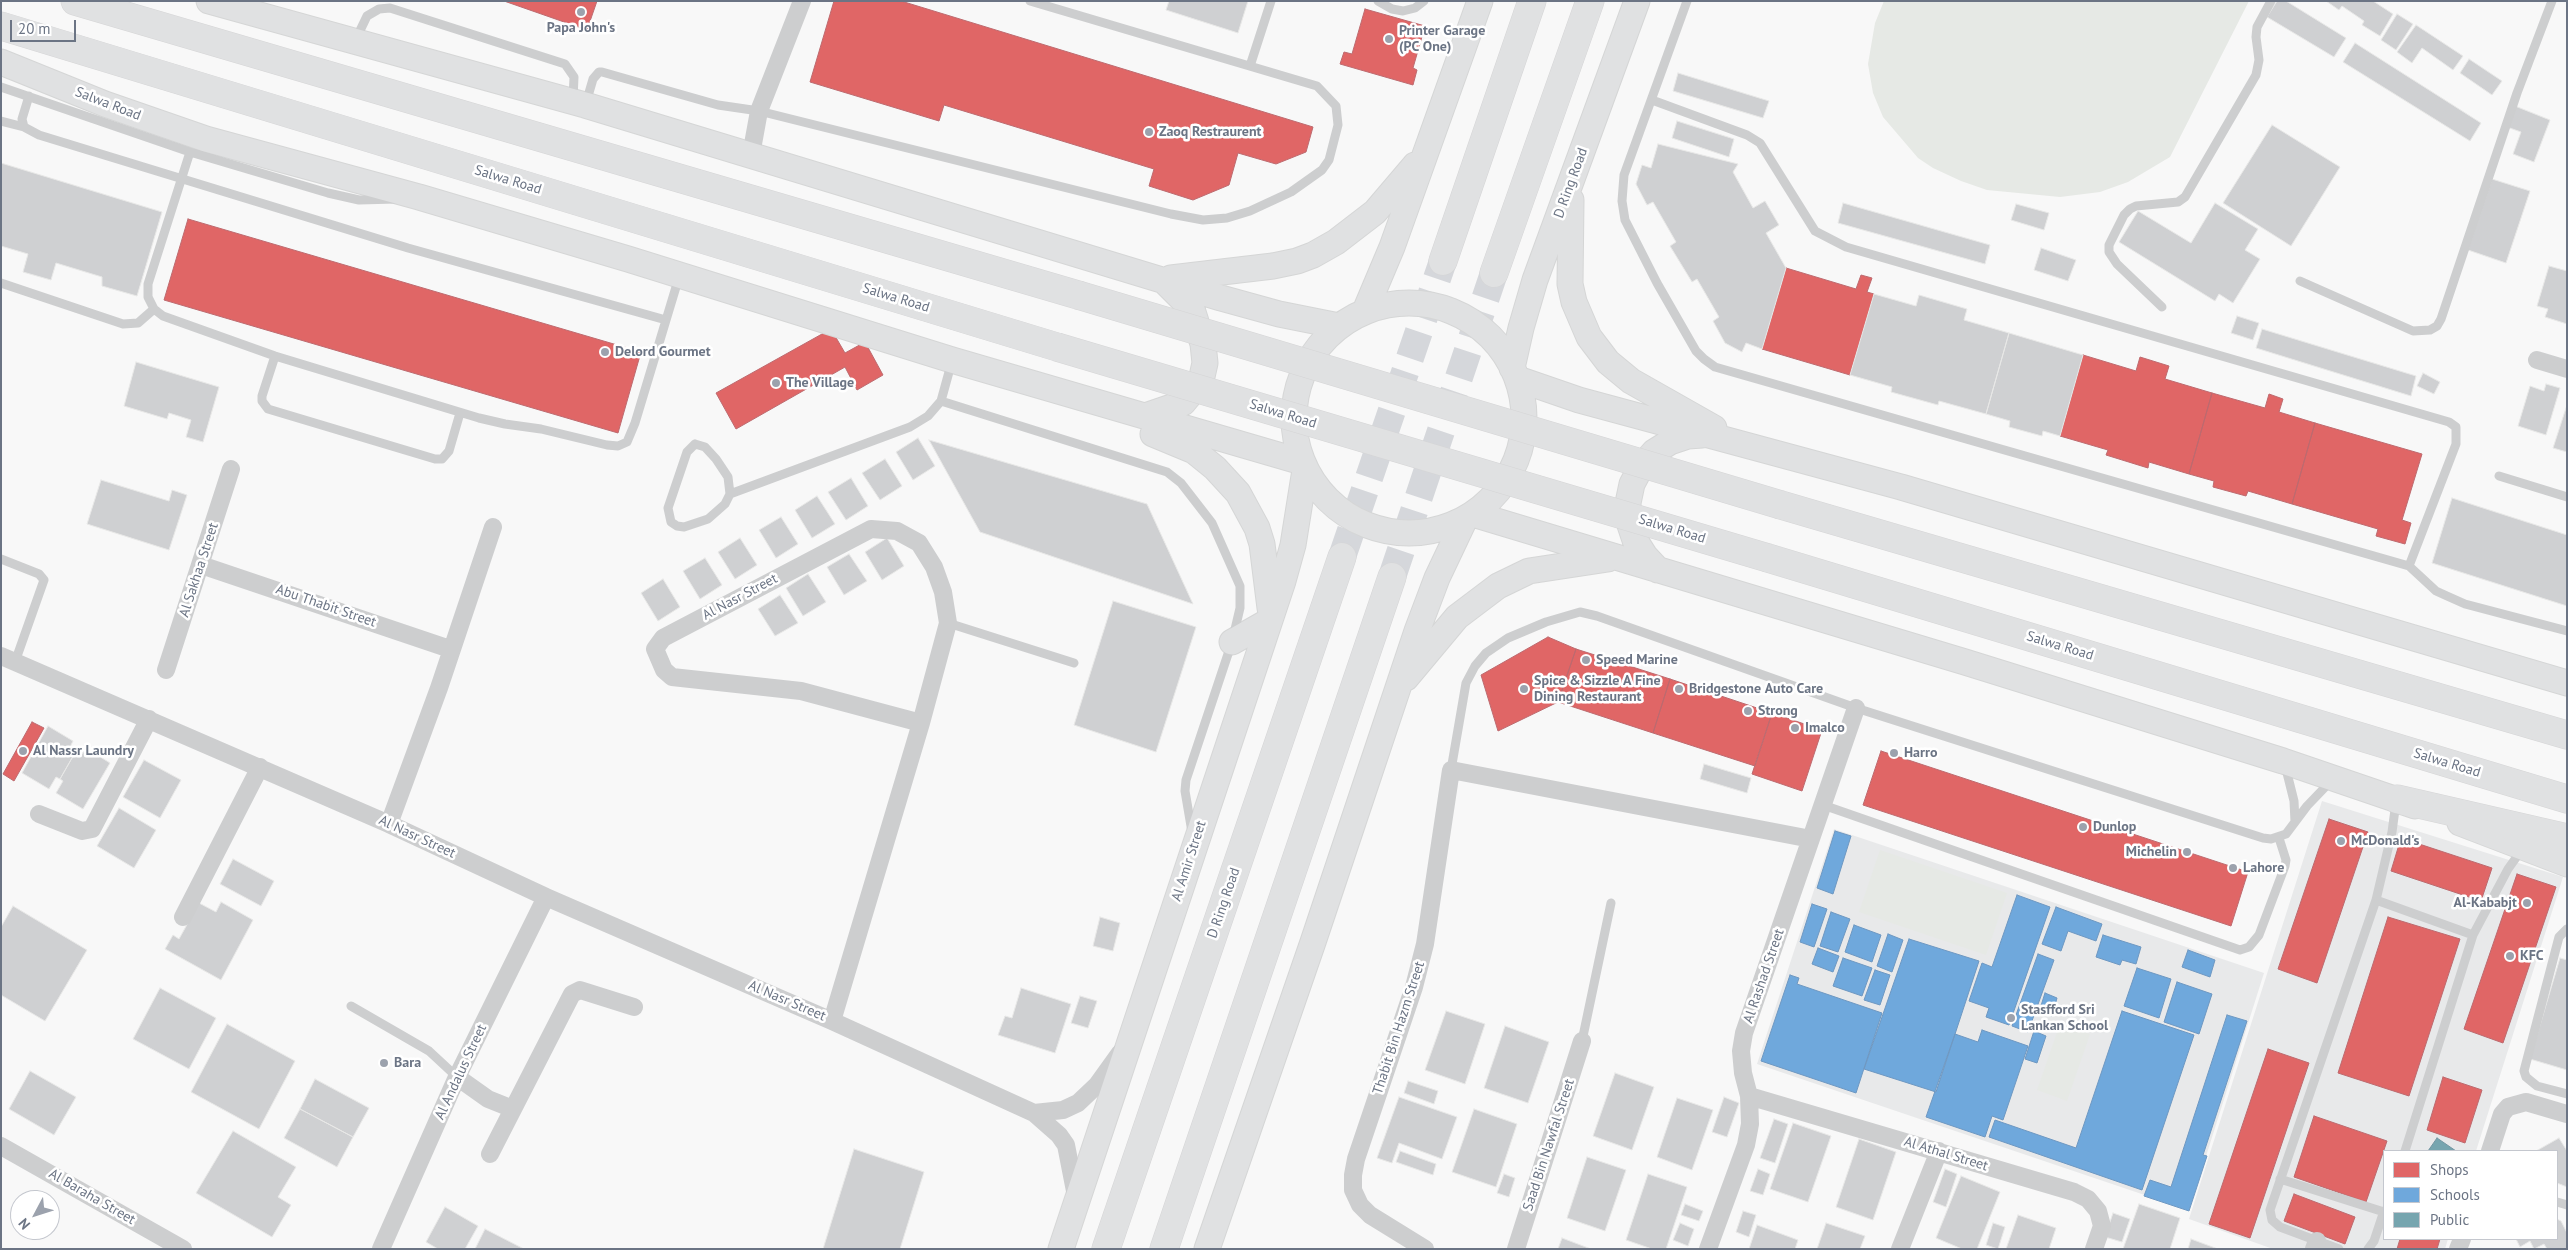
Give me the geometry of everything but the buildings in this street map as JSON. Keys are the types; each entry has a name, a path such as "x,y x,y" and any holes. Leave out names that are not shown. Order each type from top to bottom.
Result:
{"highway":[{"path":"75,1 2567,735"},
{"path":"1443,261 1532,1"},
{"path":"1494,273 1590,1"},
{"name":"Salwa Road","path":"1,26 1057,347 1768,558 2567,799"},
{"name":"D Ring Road","path":"1106,1249 1342,557"},
{"path":"1164,1249 1392,577"},
{"path":"2396,799 2567,838"}],"main road":[{"path":"209,1 579,103 1271,312 1339,326"},
{"path":"1365,311 1392,247 1480,1"},
{"name":"D Ring Road","path":"1515,373 1521,328 1535,280 1637,1"},
{"name":"Salwa Road","path":"1,62 106,104 206,139 419,197 952,360 1146,416 1303,466"},
{"path":"1163,279 1273,266 1297,261 1313,255 1336,242 1375,212 1428,149"},
{"path":"1570,184 1570,284 1574,302 1590,337 1608,362 1631,381 1691,413 1735,441"},
{"path":"1146,416 1183,403 1201,381 1205,364 1203,344 1192,309 1163,279"},
{"path":"1407,303 1429,304 1450,310 1469,320 1486,333 1501,350 1515,373 1524,401 1524,423 1522,445 1511,472 1495,496 1468,518 1444,529 1425,533 1404,534 1384,532 1346,516 1316,488 1303,466 1294,432 1294,401 1302,372 1317,346 1339,326 1365,311 1386,305 1407,303"},
{"path":"1515,373 1579,400 1901,487 2567,683"},
{"path":"1052,389 1070,406 1181,444 1215,468 1238,493 1257,528 1263,552 1270,618 1232,642"},
{"path":"1658,570 1644,556 1634,540 1629,522 1628,502 1632,484 1641,467 1654,452 1670,442 1688,436 1707,434"},
{"name":"Al Amir Street","path":"1061,1249 1293,545 1303,466"},
{"path":"1468,518 1618,558 2283,760 2396,799 2567,864"},
{"path":"1210,1246 1397,688 1437,578 1468,518"},
{"path":"1397,688 1458,617 1498,586 1529,572 1618,558"}],"street":[{"path":"751,155 759,111 802,1"},
{"path":"2537,360 2567,369"},
{"name":"Al Sakhaa Street","path":"166,670 232,469"},
{"path":"389,824 439,688 450,649 493,527"},
{"name":"Al Nasr Street","path":"832,1021 921,723 948,623 943,592 934,567 919,543 897,530 871,529 663,638 655,649 664,670 672,677 801,691 921,723"},
{"name":"Abu Thabit Street","path":"201,565 450,649"},
{"name":"Al Nasr Street","path":"8,659 389,824 546,897 832,1021 1034,1113 1059,1135 1066,1145 1077,1203"},
{"name":"Al Rashad Street","path":"1708,1249 1746,1145 1750,1124 1749,1096 1742,1066 1741,1052 1744,1033 1856,708"},
{"path":"39,814 82,831 92,829 150,719"},
{"path":"183,917 260,768"},
{"path":"1451,770 1811,839"},
{"name":"Thabit Bin Hazm Street","path":"1425,1249 1370,1215 1360,1205 1353,1190 1353,1175 1356,1159 1414,987 1425,944 1451,770"},
{"name":"Al Andalus Street","path":"381,1249 457,1077 546,897"},
{"path":"490,1154 572,994 580,990 634,1007"},
{"path":"1034,1113 1063,1110 1078,1104 1097,1085 1132,1033"},
{"name":"Saad Bin Nawfal Street","path":"1516,1249 1582,1041"},
{"path":"457,1077 488,1099 513,1109"},
{"name":"Al Athal Street","path":"1749,1096 2074,1192 2088,1199 2098,1211 2102,1226 2094,1249"},
{"path":"2490,1150 2502,1114 2508,1107 2526,1102 2567,1114"},
{"name":"Al Baraha Street","path":"1,1146 183,1249"},
{"path":"1900,1249 1939,1151"}],"lane":[{"path":"579,103 593,78 599,72 602,72 718,105 759,111 1171,214 1203,220 1227,218 1291,192 1322,170 1329,160 1336,140 1338,125 1336,106 1317,86 1030,1"},
{"path":"1250,66 1271,1"},
{"path":"1378,1 1392,9 1403,11 1415,8 1424,1"},
{"path":"1687,1 1624,175 1622,201 1625,220 1657,283 1696,351 1715,367 2409,566 2436,591 2465,604 2567,631"},
{"path":"2162,307 2116,264 2109,252 2109,246 2124,215 2136,206 2178,202 2185,197 2256,74 2259,60 2256,49 2257,27 2271,1"},
{"path":"2300,280 2412,331 2430,330 2436,326 2441,318 2517,93 2552,1"},
{"path":"355,41 367,16 378,9 390,8 565,64 574,76 579,103"},
{"name":"Salwa Road","path":"1,87 190,152 328,193 359,200 378,201 419,197"},
{"path":"24,127 22,119 29,96"},
{"path":"1652,100 1747,135 1760,143 1815,230 1838,243 2449,422 2456,427 2456,444 2409,566"},
{"path":"1,121 24,127 39,135 180,179 408,248 666,320"},
{"path":"190,152 148,284 148,297 154,309 163,316 275,356 460,413 505,424 525,425 618,446 627,442 635,423 679,275"},
{"path":"1,283 123,324 138,323 154,309"},
{"path":"275,356 262,401 268,408 277,411 436,459 442,459 449,451 460,413"},
{"path":"730,494 728,477 716,459 705,447 695,444 687,452 668,508 668,515 677,526 703,522 725,504 730,494 910,427 928,416 940,401 952,360"},
{"path":"940,401 1152,465 1182,483 1212,523 1240,586 1240,608 1232,642 1186,780 1185,791 1194,844"},
{"path":"2499,476 2567,497"},
{"path":"1,559 39,574 44,580 8,659"},
{"name":"Thabit Bin Hazm Street","path":"1451,770 1466,684 1474,666 1486,653 1508,638 1546,622 1580,612 1597,616 1856,708 2263,838 2279,838"},
{"path":"948,623 1074,663"},
{"path":"2283,760 2294,801 2295,822"},
{"path":"1823,805 2240,950 2249,947 2259,935 2285,866 2286,860 2279,838 2292,829 2295,822 2334,778"},
{"path":"2339,1249 2316,1245 2280,1227 2272,1220 2270,1210 2376,900 2392,832 2396,799"},
{"path":"2405,1150 2473,935 2508,869 2524,847"},
{"path":"2376,900 2473,935"},
{"path":"1582,1041 1611,903"},
{"path":"2567,929 2559,937 2524,1071 2526,1077 2537,1086 2567,1094"},
{"path":"351,1006 429,1051 457,1077"},
{"path":"2280,1179 2383,1212"},
{"path":"2368,1249 2374,1241 2383,1215"}],"shaded area":[{"path":"1884,1 2249,1 2170,157 2128,182 2100,192 2060,197 1987,190 1961,181 1933,168 1918,158 1883,117 1873,93 1868,64 1875,23"},
{"path":"2322,801 2563,877 2476,1150 2383,1150 2383,1240 2448,1240 2445,1249 2273,1249 2189,1219"},
{"name":"Stasfford Sri Lankan School","path":"1834,829 2264,973 2189,1210 1757,1064"},
{"path":"1880,850 2007,893 1986,955 1859,912"},
{"path":"2060,1024 2090,1034 2067,1101 2037,1090"}],"tunnel":[{"path":"1342,557 1443,261"},
{"path":"1392,577 1494,273"}],"place":[{"name":"Papa John's","path":"581,12"},
{"name":"Printer Garage (PC One)","path":"1389,39"},
{"name":"Zaoq Restraurent","path":"1149,132"},
{"name":"Delord Gourmet","path":"605,352"},
{"name":"The Village","path":"776,383"},
{"name":"Speed Marine","path":"1586,660"},
{"name":"Spice & Sizzle A Fine Dining Restaurant","path":"1524,689"},
{"name":"Bridgestone Auto Care","path":"1679,689"},
{"name":"Strong","path":"1748,711"},
{"name":"Imalco","path":"1795,728"},
{"name":"Al Nassr Laundry","path":"23,751"},
{"name":"Harro","path":"1894,753"},
{"name":"Dunlop","path":"2083,827"},
{"name":"McDonald's","path":"2341,841"},
{"name":"Michelin","path":"2187,852"},
{"name":"Lahore","path":"2233,868"},
{"name":"Al-Kababjt","path":"2527,903"},
{"name":"KFC","path":"2510,956"},
{"name":"Stasfford Sri Lankan School","path":"2011,1018"},
{"name":"Bara","path":"384,1063"}]}
